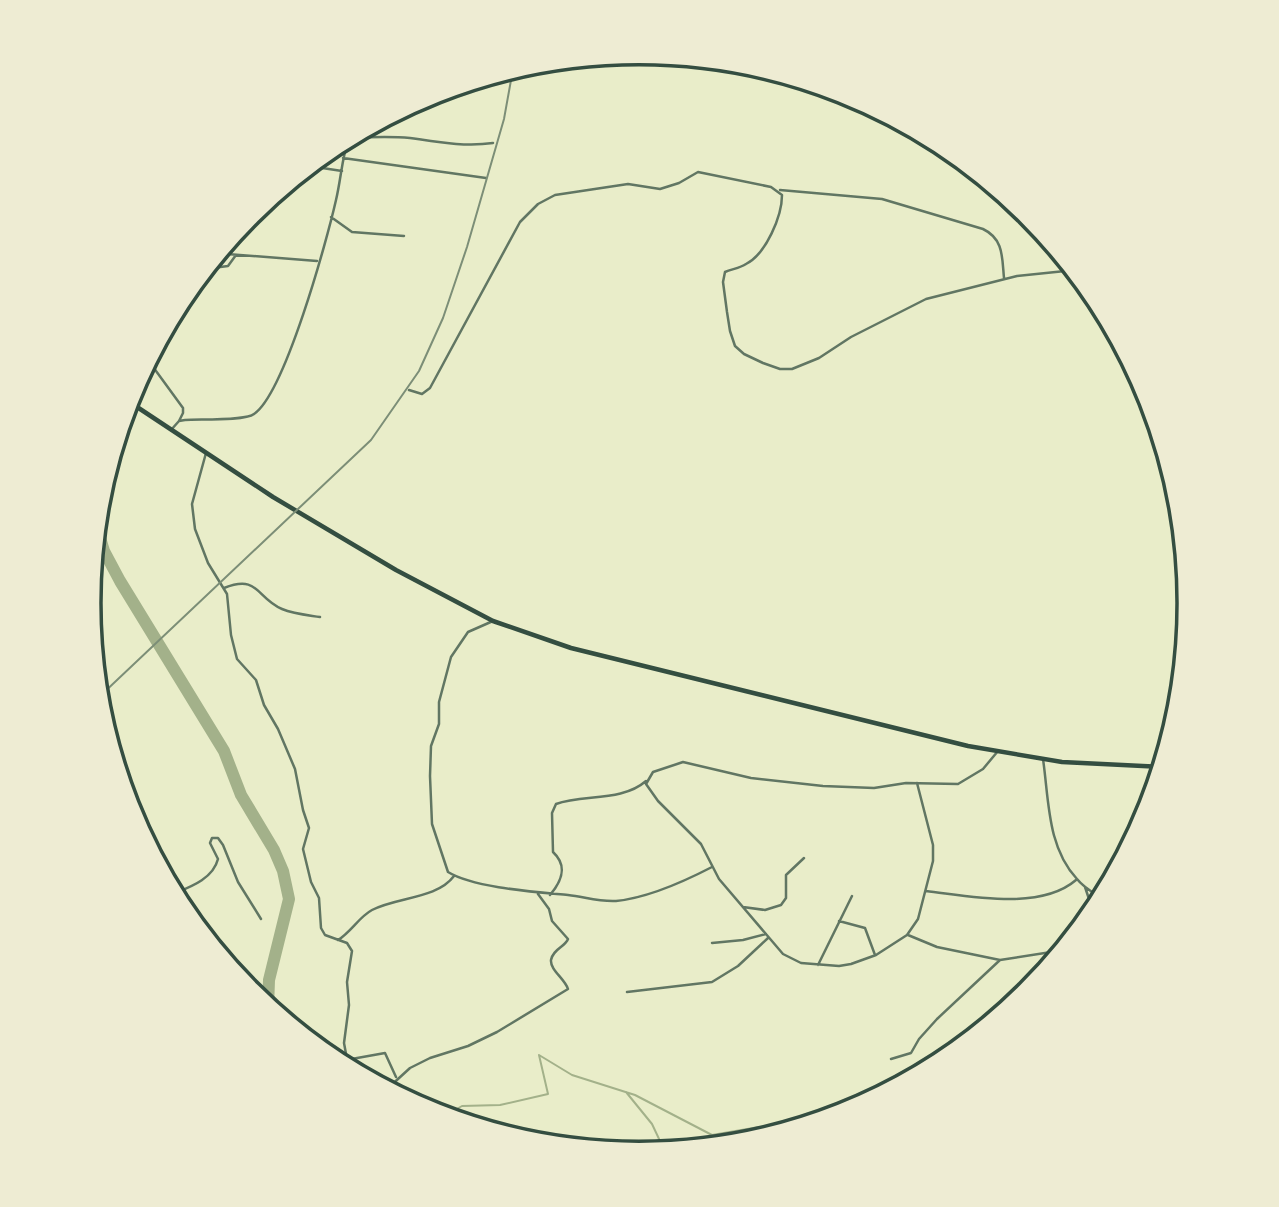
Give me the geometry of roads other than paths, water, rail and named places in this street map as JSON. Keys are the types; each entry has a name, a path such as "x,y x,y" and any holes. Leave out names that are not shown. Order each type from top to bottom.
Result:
{"highway":[{"path":"138,408 273,497 396,570 493,621 607,659 878,725 1043,759 1153,767"}],"street":[{"path":"370,137 398,137 453,144 493,143"},
{"path":"179,421 241,419 254,415 277,383 291,351 331,217 344,153"},
{"path":"343,158 486,178"},
{"path":"323,168 342,171"},
{"path":"409,390 422,394 430,388 520,222 542,200 555,195 628,184 658,190 700,172 777,189 882,199 992,233 999,241 1004,280"},
{"path":"777,189 782,195 781,206 761,250 748,263 725,272 723,279 732,340 744,354 780,369 799,367 827,354 851,337 926,299 1032,273 1063,271"},
{"path":"331,217 352,232 404,236"},
{"path":"230,253 318,261"},
{"path":"219,267 228,266 236,255"},
{"path":"154,369 183,408 179,421 171,430"},
{"path":"206,453 191,504 192,514 205,555 229,601 231,635 237,659 256,680 264,705 278,729 295,769 309,828 303,849 311,882 319,898 321,928 326,935 349,944 352,951 347,987 349,1006 345,1034 346,1055"},
{"path":"224,588 236,583 251,584 281,608 320,617"},
{"path":"493,621 468,632 451,657 439,702 439,724 431,746 432,824 448,872 464,880 597,902 621,900 672,885 712,867"},
{"path":"550,895 559,881 562,866 560,859 553,852 554,807 564,801 606,796 631,789 647,780 653,772 683,762 751,778 823,786 874,788 963,782 983,769 998,751"},
{"path":"1043,759 1051,827 1061,854 1077,880 1094,893"},
{"path":"647,780 647,788 701,844 719,879 786,956 818,965 851,964 875,955 907,935 918,919 933,861 933,845 917,783"},
{"path":"183,889 214,870 218,859 210,843 212,838 218,838 244,892 261,919"},
{"path":"743,907 765,910 781,905 786,898 786,875 804,858"},
{"path":"338,940 369,912 446,884 454,876"},
{"path":"926,891 1021,899 1055,890 1077,880"},
{"path":"1085,887 1089,900"},
{"path":"393,1083 419,1063 463,1048 498,1032 568,989 551,964 555,951 566,944 568,939 552,921 538,894"},
{"path":"818,965 852,897"},
{"path":"839,922 865,928 875,955"},
{"path":"712,943 768,935"},
{"path":"627,992 704,984 719,979 738,966 768,935"},
{"path":"907,935 937,947 1000,960 1050,952"},
{"path":"891,1059 913,1052 919,1039 937,1019 1000,960"},
{"path":"352,1059 385,1053 397,1079"}],"waterway":[{"path":"104,550 224,751 241,795 274,850 283,871 289,899 269,980 269,994"},
{"path":"455,1110 462,1106 500,1105 548,1094 539,1055 572,1075 635,1095 712,1135 760,1128"},
{"path":"626,1092 652,1124 661,1141"}],"railway":[{"path":"108,689 371,440 419,371 443,318 467,247 504,119 511,80"}]}
